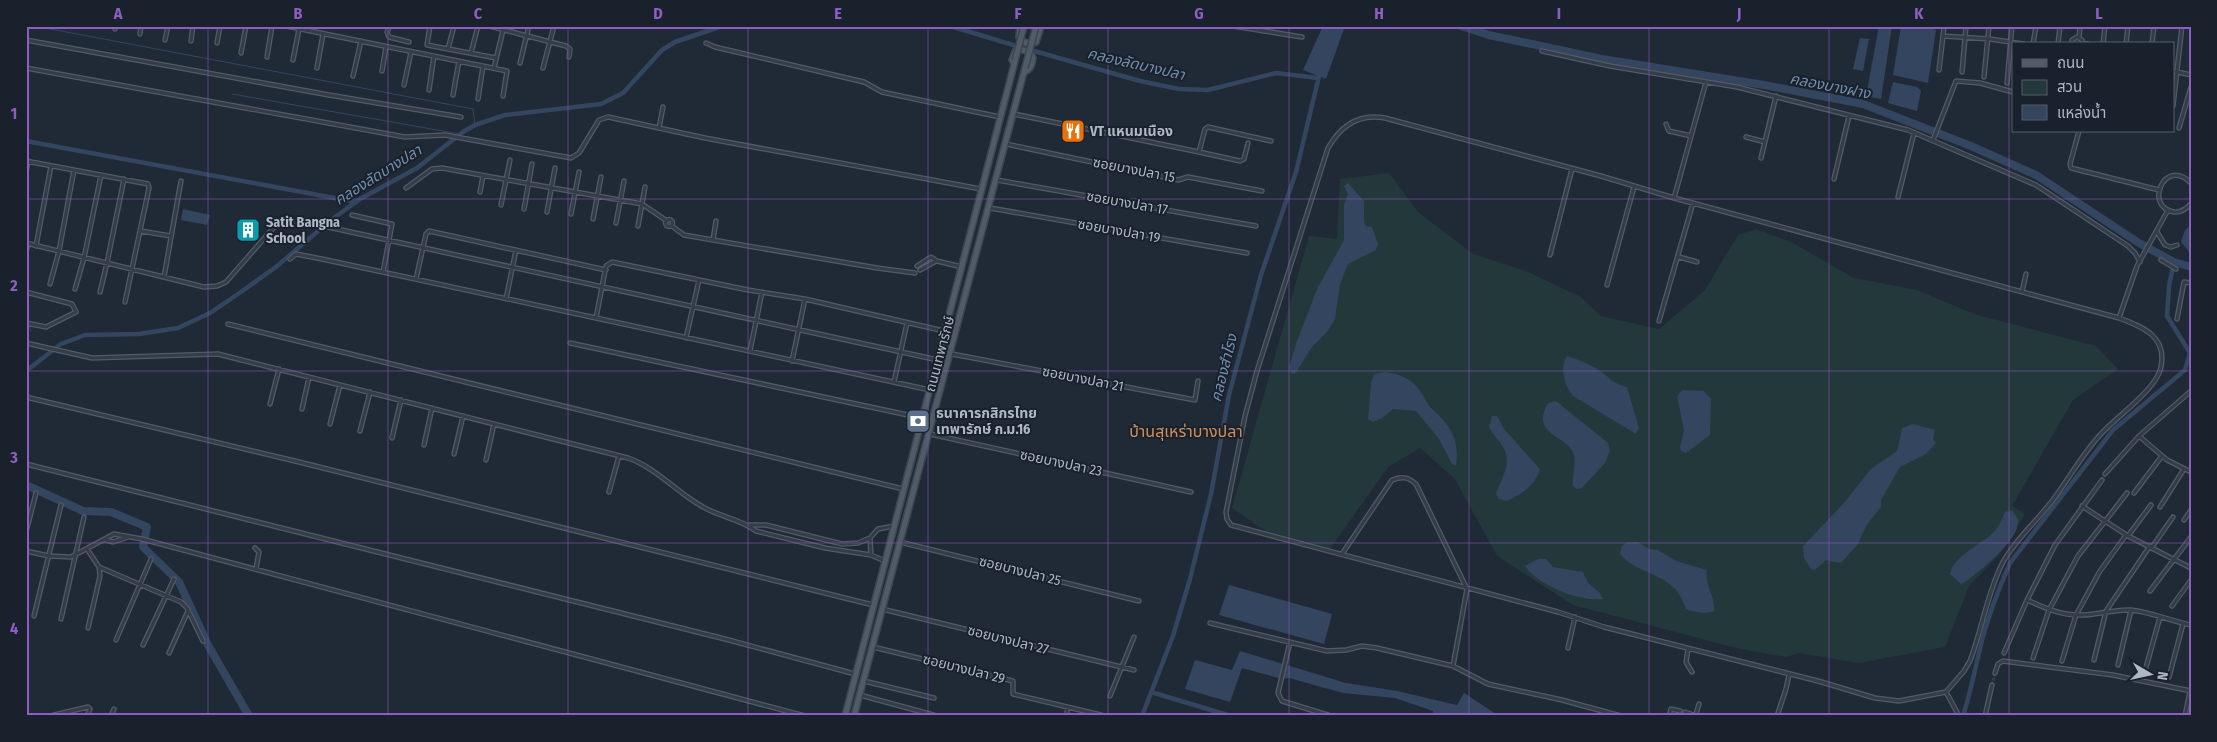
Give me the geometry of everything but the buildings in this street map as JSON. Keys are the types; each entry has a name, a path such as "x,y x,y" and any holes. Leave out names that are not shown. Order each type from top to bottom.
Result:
{"main road":[{"path":"1020,26 1019,37 1024,42 1030,43 1036,42 1041,26"},
{"name":"ถนนเทพารักษ์","path":"845,716 867,626 1002,118 1024,26"},
{"name":"ถนนเทพารักษ์","path":"854,716 952,354 1036,26"},
{"path":"1015,63 1012,60 1016,50 1030,52 1033,58 1028,71 1025,70"},
{"path":"867,626 877,629"}],"street":[{"path":"140,34 141,26"},
{"path":"165,40 168,26"},
{"path":"191,41 193,26"},
{"path":"217,43 220,26"},
{"path":"241,54 246,26"},
{"path":"267,57 272,26"},
{"path":"286,26 508,72 503,96"},
{"path":"390,26 387,32 389,37 409,42"},
{"path":"430,26 426,44 496,58"},
{"path":"448,49 454,26"},
{"path":"471,53 478,26"},
{"path":"489,26 503,28 568,48 569,57"},
{"path":"520,63 529,26"},
{"path":"543,68 554,26"},
{"path":"1233,26 1302,37"},
{"path":"1939,70 1944,26"},
{"path":"1962,72 1966,26"},
{"path":"1984,77 1989,26"},
{"path":"2006,83 2012,26"},
{"path":"2034,42 2036,26"},
{"path":"2058,42 2060,26"},
{"path":"2080,26 2079,38 2081,42"},
{"path":"2103,42 2105,26"},
{"path":"2126,42 2128,26"},
{"path":"2152,42 2154,26"},
{"path":"2174,88 2182,26"},
{"path":"494,68 503,28"},
{"path":"293,60 299,29"},
{"path":"317,68 323,34"},
{"path":"1943,36 1988,38 2011,42"},
{"path":"2073,42 2074,38 2079,38"},
{"path":"26,40 461,117"},
{"path":"353,76 361,41"},
{"path":"706,43 715,47 864,82 886,93 1002,118"},
{"path":"382,71 386,47"},
{"path":"1542,51 1610,66 1776,96 1914,133 2044,190 2128,246 2140,262"},
{"path":"404,85 411,52"},
{"path":"428,90 434,56"},
{"path":"453,95 459,61"},
{"path":"478,98 483,66"},
{"path":"26,68 405,138 445,136 462,138 571,158 579,154 599,120 604,117 983,190"},
{"path":"2175,71 2191,75"},
{"path":"1933,140 1956,80 2012,92"},
{"path":"1674,198 1706,82"},
{"path":"2179,128 2191,87"},
{"path":"1761,158 1776,96"},
{"path":"659,128 663,107"},
{"path":"1014,114 1240,160 1244,158 1248,143"},
{"path":"1378,116 1572,168 1674,198 2120,318 2143,327 2156,339 2161,356 2160,374 2149,390 2122,412 2100,434 2050,504 2002,563 1970,661 1946,692 1914,700 1892,701 1604,627 1575,617 1231,525 1227,519 1226,512 1245,416 1257,371 1325,157 1335,136 1354,120 1378,116"},
{"path":"1834,179 1849,116"},
{"path":"1666,124 1669,131 1691,136"},
{"path":"1199,152 1205,129 1208,127 1271,140"},
{"path":"2079,132 2070,164 2071,168 2159,190"},
{"path":"1898,197 1914,133"},
{"path":"1746,137 1765,142"},
{"name":"ซอยบางปลา 15","path":"1006,144 1178,180 1188,177 1262,191"},
{"path":"501,205 510,160"},
{"path":"26,173 27,161 148,184 141,231 125,302"},
{"path":"524,209 532,164"},
{"path":"36,246 51,166"},
{"path":"406,188 436,168 642,204 667,221 667,226 672,226 684,235 907,273 913,271"},
{"path":"547,212 555,168"},
{"path":"1550,255 1572,168"},
{"path":"50,284 59,251 74,170"},
{"path":"571,214 579,172"},
{"path":"75,289 84,258 100,175"},
{"path":"480,192 483,176"},
{"path":"594,219 601,176"},
{"path":"2191,182 2181,176 2175,176 2164,180 2159,190 2160,202 2168,210 2179,212 2191,204"},
{"path":"100,292 124,179"},
{"name":"ซอยบางปลา 17","path":"997,180 1256,226"},
{"path":"164,277 181,181"},
{"path":"616,223 624,181"},
{"path":"638,226 645,187"},
{"path":"1607,285 1634,187"},
{"path":"1659,321 1693,203"},
{"name":"ซอยบางปลา 19","path":"990,208 1247,253"},
{"path":"2120,318 2144,253 2168,210"},
{"path":"352,215 391,223 393,226 383,272"},
{"path":"26,252 27,243 204,287 217,286 226,282 275,226 290,221 328,227 938,360"},
{"path":"713,240 716,221"},
{"path":"141,231 171,236"},
{"path":"2157,231 2164,245 2171,247 2177,245"},
{"path":"416,280 426,234 429,232 606,270"},
{"path":"506,299 516,250"},
{"path":"290,259 296,254 930,390"},
{"path":"917,266 931,257 937,261 963,267"},
{"path":"1678,257 1696,262"},
{"path":"2161,260 2176,268"},
{"path":"920,270 937,261"},
{"path":"596,318 606,270 608,264 612,262 805,299 946,331"},
{"path":"921,263 924,267"},
{"path":"2022,292 2026,274"},
{"path":"686,338 699,280"},
{"path":"2177,319 2184,282 2191,284"},
{"path":"26,292 72,304 76,312 46,327 26,322"},
{"path":"750,351 762,292"},
{"path":"792,361 805,299"},
{"path":"894,382 907,322"},
{"path":"228,324 904,489"},
{"path":"26,343 92,358 218,354 279,369 638,462 702,507 721,516 749,525 766,525 832,542 858,543 870,538 878,529 894,526"},
{"path":"570,343 922,418"},
{"name":"ซอยบางปลา 21","path":"952,354 1195,400 1198,381"},
{"path":"270,404 279,369"},
{"path":"302,409 309,377"},
{"path":"330,424 340,385"},
{"path":"2105,474 2139,436 2191,391"},
{"path":"360,431 370,392"},
{"path":"26,397 295,461 873,605"},
{"path":"392,438 401,400"},
{"path":"424,445 432,408"},
{"path":"454,454 463,416"},
{"path":"486,460 494,424"},
{"name":"ซอยบางปลา 23","path":"930,434 1192,492"},
{"path":"2139,436 2162,456 2191,472"},
{"path":"609,492 619,456"},
{"path":"2134,493 2162,456"},
{"path":"26,464 726,639 855,674"},
{"path":"2160,507 2184,469"},
{"path":"1342,554 1392,480 1400,477 1408,478 1416,484 1467,589 1453,666"},
{"path":"2004,653 2027,600 2055,545 2102,480"},
{"path":"26,532 36,493"},
{"path":"2033,658 2049,610 2078,556 2127,493"},
{"path":"34,616 61,505"},
{"path":"2082,506 2127,536 2191,568"},
{"path":"2062,661 2076,615 2100,571 2151,506"},
{"path":"2184,520 2191,510"},
{"path":"61,619 84,517"},
{"path":"2094,660 2106,611 2173,517"},
{"path":"749,525 756,531 781,538 825,548 871,555 885,561"},
{"path":"26,551 48,556 75,556 114,534 154,542 805,716"},
{"path":"105,540 113,542 128,537"},
{"path":"2150,591 2191,537"},
{"path":"870,538 871,555"},
{"name":"ซอยบางปลา 25","path":"900,542 1139,601"},
{"path":"858,543 859,553"},
{"path":"255,548 259,552 256,569"},
{"path":"87,550 99,567 181,602 188,611 203,641"},
{"path":"116,640 151,559"},
{"path":"88,628 99,581 99,567"},
{"path":"143,645 174,579"},
{"path":"2172,606 2191,580"},
{"path":"2027,600 2049,610 2076,615 2131,610 2191,625"},
{"name":"ซอยบางปลา 27","path":"882,609 1134,670"},
{"path":"2118,665 2131,610"},
{"path":"170,654 188,611"},
{"path":"1568,648 1575,617"},
{"path":"2145,671 2160,617"},
{"path":"1210,623 1336,652 1362,646 1377,648 1453,666 1488,684 1562,700 1621,716"},
{"path":"2169,676 2183,624"},
{"path":"1110,696 1134,637"},
{"path":"1290,642 1278,692 1282,701 1331,716"},
{"name":"ซอยบางปลา 29","path":"872,647 1013,681 1013,694 1101,715"},
{"path":"1688,649 1686,662 1692,672"},
{"path":"1995,673 1998,664 2003,661 2113,675 2190,691 2185,716"},
{"path":"1777,716 1789,675"},
{"path":"864,681 934,698"},
{"path":"1985,716 1992,685"},
{"path":"1946,692 1958,714"},
{"path":"860,695 937,716"},
{"path":"1685,712 1696,715 1699,704"},
{"path":"54,715 88,707 90,710 87,716"},
{"path":"1067,707 1067,716"},
{"path":"111,716 114,709"},
{"path":"1669,716 1671,709 1680,711"}],"green space":[{"path":"1389,173 1418,212 1473,254 1528,272 1581,297 1601,316 1659,329 1705,290 1738,235 1756,229 1793,243 1854,278 1917,290 1974,314 2096,346 2118,369 2073,400 2012,506 2025,514 2000,554 1969,586 1945,647 1859,663 1799,653 1786,657 1740,649 1573,605 1497,556 1455,479 1420,448 1388,467 1330,549 1273,536 1232,508 1309,236 1337,239 1340,179"}],"water":[{"path":"1323,26 1345,26 1326,79 1303,70"},
{"path":"1879,26 1892,26 1881,99 1866,96"},
{"path":"1901,26 1921,26 1936,30 1928,83 1893,75"},
{"path":"1860,38 1869,39 1863,71 1853,69"},
{"path":"1893,82 1917,87 1921,91 1917,111 1888,103"},
{"path":"1348,183 1364,201 1364,222 1366,226 1372,227 1378,244 1376,250 1348,264 1340,284 1335,319 1327,332 1312,347 1295,374 1291,373 1289,367 1297,341 1317,289 1344,240 1344,205 1348,194 1344,186"},
{"path":"183,209 210,215 207,225 181,220"},
{"path":"2191,225 2191,254 2181,242 2185,230"},
{"path":"1567,356 1592,366 1615,383 1627,387 1639,428 1636,434 1573,396 1568,388 1563,371"},
{"path":"1385,372 1402,376 1411,381 1430,407 1443,420 1455,440 1456,466 1452,464 1439,439 1416,411 1393,409 1382,418 1373,422 1368,419 1371,383 1374,374"},
{"path":"1683,390 1704,391 1711,399 1710,435 1686,453 1681,451 1680,447 1684,430 1677,396"},
{"path":"1556,401 1608,443 1610,451 1605,463 1582,488 1577,489 1573,486 1574,455 1571,448 1552,434 1543,422 1543,414 1548,403"},
{"path":"1492,416 1497,416 1504,429 1540,469 1535,480 1527,489 1507,501 1499,499 1496,494 1505,471 1507,459 1503,447 1489,427"},
{"path":"1913,424 1935,430 1933,439 1936,443 1926,454 1900,467 1881,500 1881,507 1866,526 1858,544 1842,562 1826,560 1815,570 1811,569 1804,558 1803,546 1843,504 1871,469 1897,451 1902,428"},
{"path":"2012,510 2018,520 2013,536 1989,563 1961,584 1950,574 1956,562 1993,533 2005,512"},
{"path":"1628,542 1638,542 1649,549 1658,550 1676,561 1707,570 1707,581 1714,611 1703,613 1686,609 1678,592 1668,583 1633,565 1620,554 1622,546"},
{"path":"1538,559 1546,559 1553,567 1583,572 1588,583 1600,593 1603,599 1583,598 1572,595 1540,580 1525,566"},
{"path":"1229,585 1332,614 1324,644 1219,615"},
{"path":"1240,651 1346,683 1397,691 1457,705 1464,693 1499,716 1432,716 1433,711 1395,698 1343,693 1289,678 1282,679 1242,668 1230,702 1185,689 1195,660 1232,670"}],"waterway":[{"path":"35,26 473,109 475,125"},
{"name":"คลองลัดบางปลา","path":"26,371 61,344 85,335 139,334 178,328 210,313 276,267 331,220 360,199 417,168 463,132 475,125 505,115 601,104 623,93 662,50 675,42 722,26"},
{"name":"คลองลัดบางปลา","path":"950,26 1020,47"},
{"name":"คลองบางฝาง","path":"1461,26 1489,35 1602,59 1764,85 1863,104 1971,146 2036,175 2139,243 2174,262 2191,267"},
{"name":"คลองลัดบางปลา","path":"1027,49 1140,81 1179,89 1208,90 1276,73 1318,78"},
{"name":"คลองสำโรง","path":"1142,716 1173,636 1190,579 1211,494 1229,395 1261,275 1296,172 1320,72"},
{"path":"232,94 460,134"},
{"path":"26,141 356,202"},
{"path":"1963,716 1985,630 2010,563 2113,430 2185,370 2190,353 2167,316 2169,286 2174,262"},
{"path":"29,325 31,331"},
{"path":"26,485 83,511 111,512 147,527 143,547 179,582 208,645 249,716"},
{"path":"1151,692 1231,716"}],"tunnel":[{"path":"1992,685 1995,673"}],"place":[{"name":"VT แหนมเนือง","path":"1073,131"},
{"name":"Satit Bangna School","path":"248,230"},
{"name":"ธนาคารกสิกรไทย เทพารักษ์ ก.ม.16","path":"918,421"}],"district":[{"name":"บ้านสุเหร่าบางปลา","path":"1186,431"}]}
